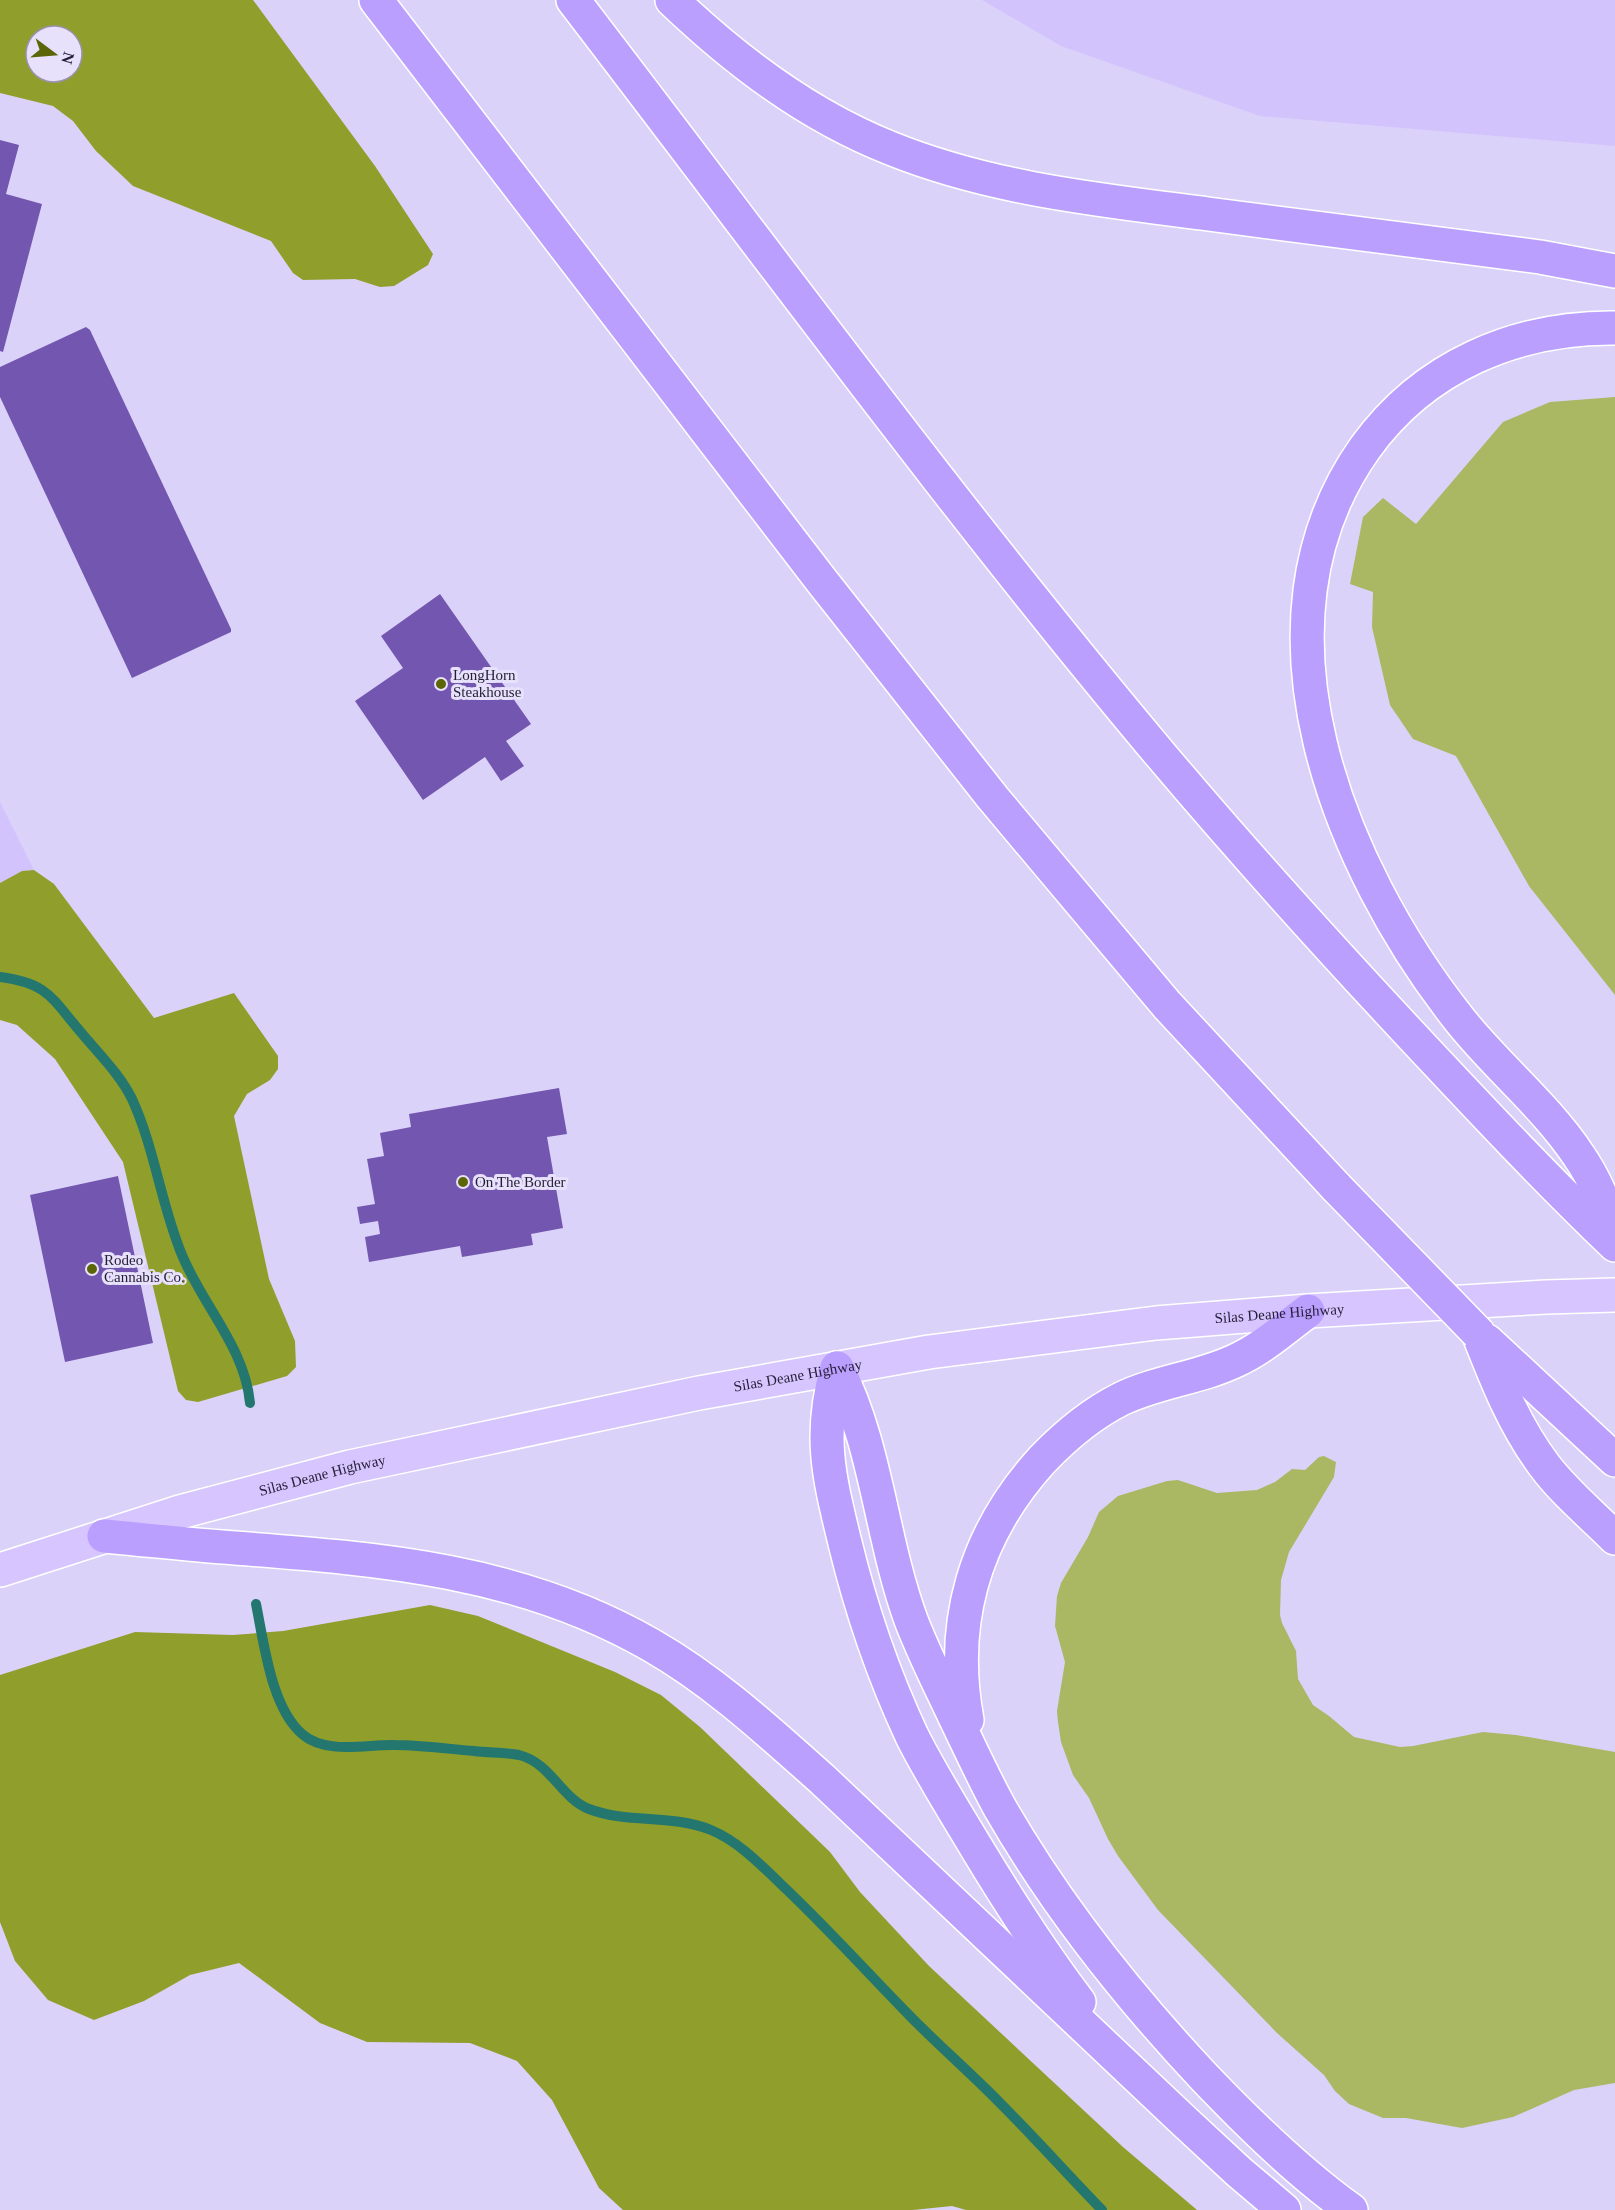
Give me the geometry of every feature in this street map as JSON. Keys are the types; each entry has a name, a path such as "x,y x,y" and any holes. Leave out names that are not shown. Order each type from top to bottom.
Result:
{"highway":[{"path":"376,0 821,580 971,771 1167,1005 1337,1188 1478,1333 1615,1460"},
{"path":"573,0 944,485 1101,683 1266,876 1391,1013 1542,1172 1615,1245"},
{"path":"672,0 707,33 751,69 820,115 888,148 966,175 1018,186 1133,204 1540,257 1615,271"},
{"path":"1615,328 1590,328 1548,333 1479,353 1443,373 1387,420 1356,460 1331,507 1313,566 1308,620 1310,675 1318,731 1344,818 1367,873 1407,945 1459,1019 1558,1128 1587,1170 1615,1230"},
{"path":"984,1777 972,1742 963,1698 960,1670 962,1634 968,1598 978,1562 993,1528 1009,1501 1054,1447 1100,1410 1142,1390 1236,1361 1261,1346 1308,1311"},
{"path":"1478,1333 1495,1376 1524,1435 1544,1465 1564,1489 1615,1538"},
{"path":"837,1368 850,1393 859,1419 891,1558 912,1622 984,1777 1044,1880 1134,2000 1190,2062 1254,2127 1316,2183 1351,2210"},
{"path":"837,1368 827,1416 829,1469 850,1564 870,1631 891,1688 913,1737 996,1880 1077,2000 1149,2086"},
{"path":"104,1536 350,1557 430,1568 496,1583 544,1598 613,1625 649,1644 704,1680 775,1737 919,1869 1239,2172 1284,2210"}],"main road":[{"name":"Silas Deane Highway","path":"0,1570 270,1486 359,1464 688,1395 929,1352 1156,1323 1308,1311 1615,1295"}],"shaded area":[{"path":"982,0 1615,0 1615,146 1260,116 1061,46"},
{"path":"0,802 34,870 22,871 0,883"}],"green space":[{"path":"0,0 253,0 375,166 433,254 428,265 394,286 380,287 355,279 303,280 293,273 271,241 133,186 96,151 73,121 53,106 0,93"},
{"path":"1615,397 1615,995 1529,886 1456,756 1413,739 1390,705 1372,627 1373,592 1350,584 1363,517 1383,498 1416,524 1503,422 1550,402"},
{"path":"34,870 54,884 154,1018 234,993 278,1056 278,1069 270,1080 247,1094 234,1116 269,1279 295,1341 296,1367 287,1376 198,1402 186,1400 178,1391 123,1162 55,1059 17,1025 0,1020 0,883 22,871"},
{"path":"1324,1456 1336,1462 1334,1477 1289,1552 1281,1580 1280,1615 1282,1623 1296,1651 1298,1679 1313,1705 1354,1737 1400,1747 1483,1732 1516,1735 1615,1752 1615,2083 1574,2090 1513,2117 1462,2128 1406,2118 1383,2118 1349,2104 1335,2091 1324,2075 1277,2033 1158,1910 1118,1856 1089,1798 1073,1775 1061,1742 1057,1711 1065,1662 1055,1626 1057,1596 1061,1583 1088,1537 1099,1512 1118,1496 1167,1481 1178,1480 1217,1493 1257,1490 1275,1482 1292,1469 1305,1470 1319,1457"},
{"path":"430,1605 478,1616 615,1672 661,1695 700,1727 830,1852 860,1892 929,1966 1123,2147 1197,2210 966,2210 952,2206 913,2210 623,2210 599,2188 552,2100 517,2061 470,2043 367,2042 320,2023 239,1963 190,1975 144,2001 94,2020 48,2000 15,1961 0,1922 0,1675 135,1632 233,1635 283,1631"}],"building":[{"path":"0,140 19,145 6,194 42,204 3,352 0,351"},
{"path":"86,327 90,330 231,629 231,632 132,678 0,397 0,367"},
{"name":"LongHorn Steakhouse","path":"440,594 531,724 506,741 524,766 501,781 485,757 423,800 355,701 403,668 381,636"},
{"name":"On The Border","path":"559,1088 567,1134 547,1137 563,1228 531,1234 533,1245 462,1257 460,1246 369,1262 365,1237 380,1234 378,1221 360,1224 357,1207 375,1204 367,1159 384,1156 380,1133 411,1127 409,1114"},
{"name":"Rodeo Cannabis Co.","path":"118,1176 153,1343 65,1362 30,1195"}],"waterway":[{"path":"0,977 28,983 47,993 108,1063 127,1090 147,1137 182,1255 232,1345 247,1383 250,1403"},
{"path":"256,1604 270,1673 276,1691 291,1722 302,1734 312,1740 347,1747 405,1745 519,1755 540,1765 571,1797 589,1809 604,1814 696,1825 722,1835 742,1848 802,1904 919,2025 1014,2117 1102,2210"}],"place":[{"name":"LongHorn Steakhouse","path":"441,684"},
{"name":"On The Border","path":"463,1182"},
{"name":"Rodeo Cannabis Co.","path":"92,1269"}]}
